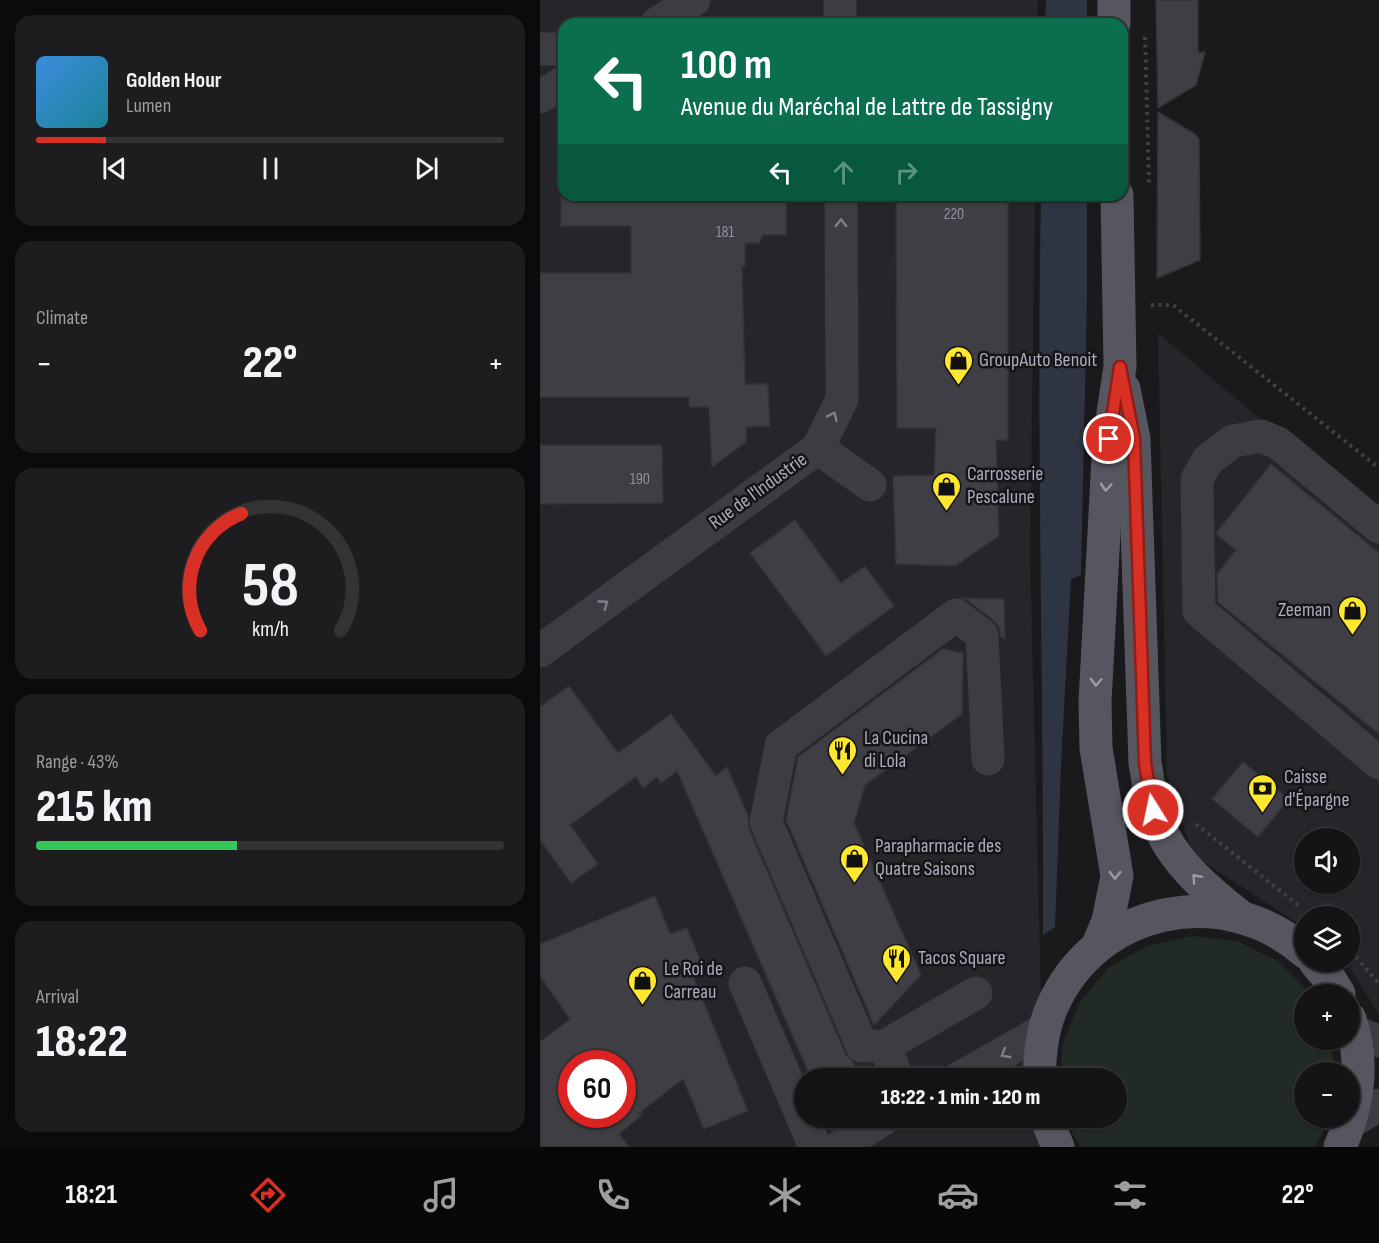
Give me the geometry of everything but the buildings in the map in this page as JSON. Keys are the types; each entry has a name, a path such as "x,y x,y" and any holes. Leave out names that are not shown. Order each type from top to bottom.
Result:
{"main road":[{"path":"1114,0 1114,18"},
{"path":"1097,947 1108,921 1117,876 1096,748 1095,702 1109,439 1120,367 1117,201"},
{"path":"1120,367 1134,439 1145,763 1153,810 1165,838 1181,862 1206,889 1240,916"},
{"path":"1039,1068 1044,1030 1052,1007 1064,985 1097,947 1133,925 1165,914 1190,911 1215,912 1240,916 1267,926 1294,942"},
{"path":"1323,972 1333,984"},
{"path":"1345,1135 1358,1093 1361,1031"}],"street":[{"path":"666,18 694,0"},
{"path":"840,0 840,18"},
{"path":"540,49 558,49"},
{"path":"540,98 558,86"},
{"name":"Rue de l'Industrie","path":"540,651 818,448 842,399 841,201"},
{"path":"1379,527 1278,443 1261,436 1233,441 1208,460 1197,479 1199,611 1379,763"},
{"path":"818,448 870,485"},
{"path":"976,993 885,1046 862,1046 766,822 781,746 956,615 982,635 988,759"},
{"path":"540,618 577,624"},
{"path":"745,982 815,1147"},
{"path":"981,1068 1044,1030"},
{"path":"885,1046 893,1068"},
{"path":"1345,1135 1379,1105"},
{"path":"839,1147 869,1128"}],"path":[{"path":"1119,304 1173,305 1379,468"},
{"path":"1360,961 1379,984"}],"shaded area":[{"path":"540,0 1038,0 1037,18 558,18 558,201 1035,201 1030,553 1043,1068 794,1068 794,1128 1044,1128 1045,1147 540,1147"},
{"path":"1158,333 1379,519 1379,1017 1352,972 1360,972 1360,906 1294,906 1294,921 1193,855 1167,776"},
{"path":"1192,936 1237,941 1278,961 1301,984 1294,984 1294,1050 1332,1050 1334,1062 1294,1062 1294,1128 1325,1128 1314,1147 1082,1147 1071,1128 1127,1128 1127,1068 1061,1068 1062,1046 1079,1003 1108,968 1147,946"}],"water":[{"path":"1046,0 1087,0 1087,18 1045,18"},
{"path":"1041,201 1087,201 1081,575 1071,579 1055,927 1043,935 1039,380"}],"place":[{"name":"GroupAuto Benoit","path":"958,386"},
{"name":"Carrosserie Pescalune","path":"946,512"},
{"name":"Zeeman","path":"1352,636"},
{"name":"La Cucina di Lola","path":"843,776"},
{"name":"Caisse d'Épargne","path":"1263,814"},
{"name":"Parapharmacie des Quatre Saisons","path":"854,884"},
{"name":"Tacos Square","path":"897,984"},
{"name":"Le Roi de Carreau","path":"643,1006"}],"route":[{"path":"1109,439 1120,367 1134,439 1145,763 1153,810"}]}
